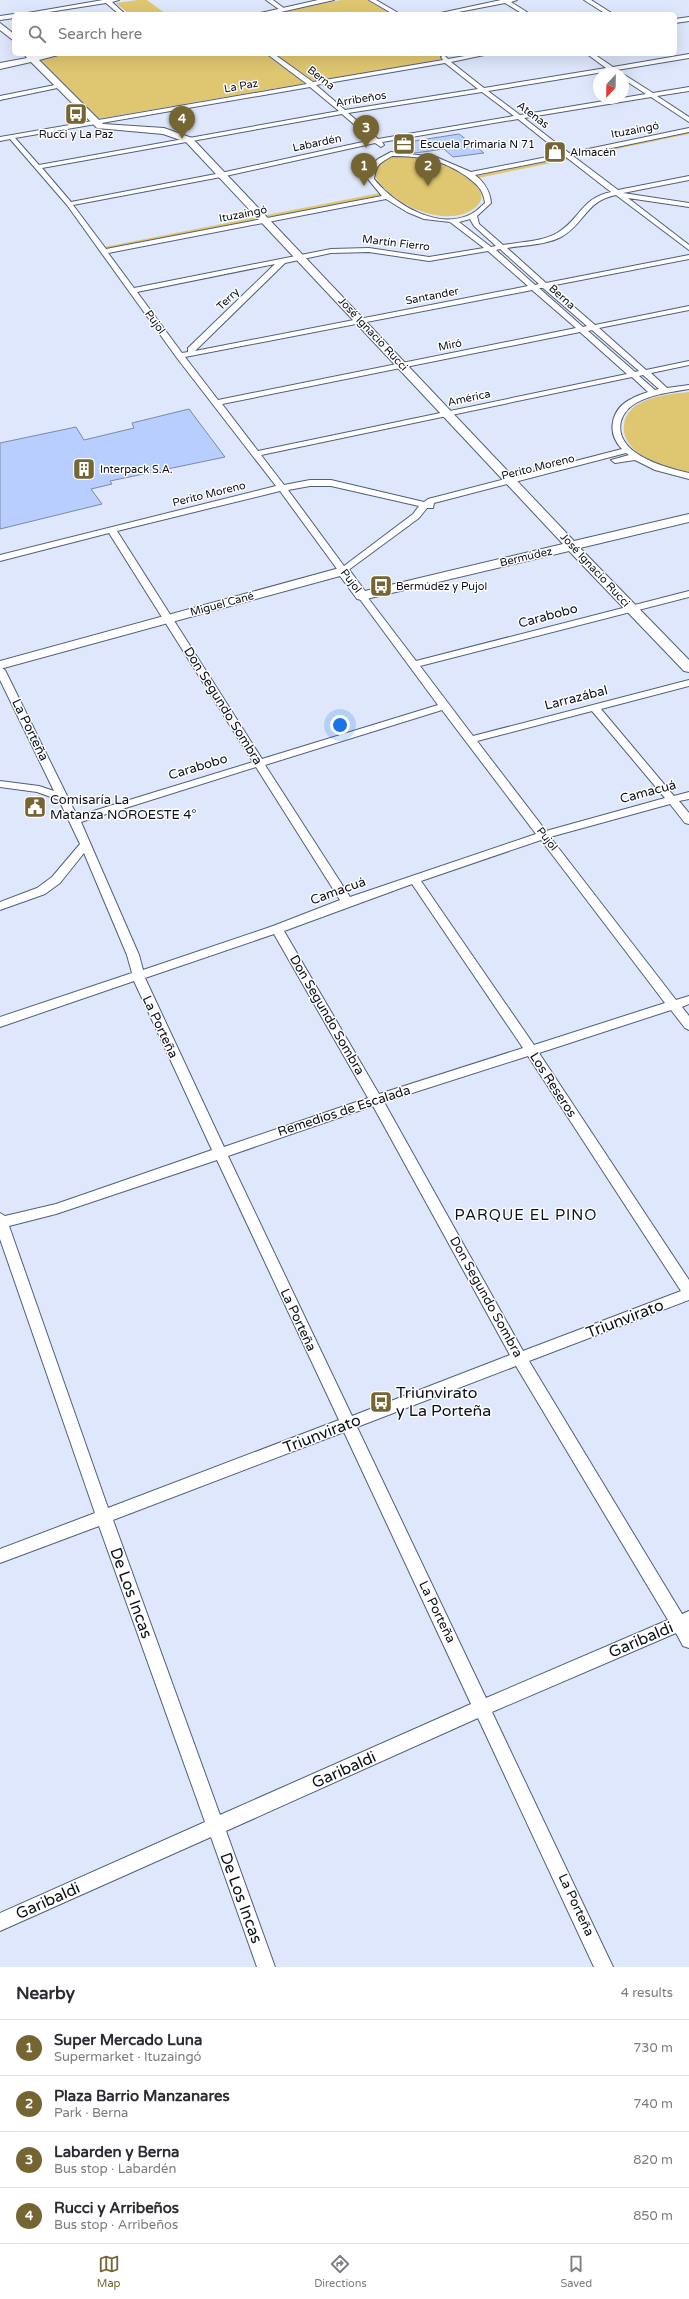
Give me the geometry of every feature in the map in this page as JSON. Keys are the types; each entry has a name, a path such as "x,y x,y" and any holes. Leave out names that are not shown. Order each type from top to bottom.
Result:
{"street":[{"path":"37,12 116,0"},
{"path":"269,0 282,10"},
{"path":"271,12 330,0"},
{"path":"372,0 393,12"},
{"path":"449,12 514,0"},
{"path":"587,0 607,12"},
{"path":"106,1 120,12"},
{"path":"504,1 523,12"},
{"path":"0,18 12,16"},
{"path":"677,21 689,19"},
{"path":"0,25 12,37"},
{"path":"677,55 689,63"},
{"path":"0,66 31,56"},
{"name":"José Ignacio Rucci","path":"31,56 95,122 106,127 164,131 189,140 300,256 359,321 448,413 631,609 689,668"},
{"name":"Berna","path":"273,56 311,84 345,112 391,154 380,160 372,168 371,179 380,191 387,197 411,212 453,220 473,216 476,225 665,390"},
{"path":"445,56 446,61"},
{"name":"La Paz","path":"0,139 475,56"},
{"path":"593,56 611,68"},
{"name":"Arribeños","path":"619,68 689,56"},
{"name":"Atenas","path":"446,61 689,248"},
{"name":"Arribeños","path":"37,167 345,112 593,72"},
{"path":"629,80 689,120"},
{"path":"0,98 60,86"},
{"name":"Labardén","path":"69,204 221,175 377,142 689,89"},
{"name":"Ituzaingó","path":"468,175 689,130"},
{"name":"Pujol","path":"11,137 69,204 180,356 282,488 413,665 689,1025"},
{"name":"Ituzaingó","path":"476,180 689,137"},
{"path":"391,154 433,158 476,180 485,189 488,199 485,207 473,216"},
{"name":"Martín Fierro","path":"133,291 282,261 300,256 331,251 358,249 429,259 550,239 563,234 595,199 689,178"},
{"name":"Ituzaingó","path":"263,218 380,191"},
{"path":"619,194 689,204"},
{"name":"Ituzaingó","path":"102,249 263,218 387,197"},
{"name":"Berna","path":"453,220 490,249 654,392"},
{"name":"Santander","path":"180,356 547,286 689,257"},
{"name":"Terry","path":"192,354 191,350 282,261"},
{"name":"Miró","path":"216,403 689,308"},
{"name":"América","path":"255,454 689,364"},
{"path":"689,387 654,392 634,400 620,410 616,416 614,430 616,436 626,450 635,457 656,468 689,476"},
{"name":"Perito Moreno","path":"0,558 282,488 310,483 331,483 405,499 424,506 437,507 512,483 626,450"},
{"name":"Perito Moreno","path":"512,483 635,457"},
{"name":"Miguel Cané","path":"0,665 343,571 416,516 424,506"},
{"name":"Bermúdez","path":"362,596 689,518"},
{"name":"Don Segundo Sombra","path":"112,531 169,618 347,902"},
{"name":"Carabobo","path":"413,665 689,594"},
{"name":"La Porteña","path":"0,670 86,844 133,955 141,985 347,1425 484,1708 604,1967"},
{"name":"Larrazábal","path":"470,740 689,683"},
{"name":"Carabobo","path":"75,820 258,762 444,706"},
{"path":"594,708 689,820"},
{"path":"0,784 40,790 64,798"},
{"name":"Camacuá","path":"0,1022 138,974 277,929 347,902 544,835 689,795"},
{"path":"0,906 41,891 56,880 86,844"},
{"name":"Los Reseros","path":"415,880 530,1050 689,1293"},
{"name":"Don Segundo Sombra","path":"277,929 376,1100 520,1359 684,1621 689,1640"},
{"name":"Remedios de Escalada","path":"0,1222 56,1209 219,1152 376,1100 689,1000"},
{"name":"De Los Incas","path":"0,1222 104,1517 266,1967"},
{"name":"Triunvirato","path":"0,1556 520,1359 689,1293"},
{"name":"Garibaldi","path":"0,1922 511,1695 684,1621"}],"shaded area":[{"path":"147,0 163,12 127,12 116,3"},
{"path":"341,0 367,0 388,12 278,12"},
{"path":"55,56 268,56 304,82 302,84 97,119 40,59"},
{"path":"278,56 441,56 442,59 315,82"},
{"path":"689,132 689,134 578,157 575,155"},
{"path":"407,155 435,161 466,177 475,184 480,191 481,199 476,207 464,214 450,216 435,215 420,211 405,204 392,195 381,185 374,174 379,164 387,158"},
{"path":"568,157 571,159 478,178 475,176"},
{"path":"380,193 384,197 271,219 267,215"},
{"path":"257,217 260,220 107,250 104,247"},
{"path":"689,392 689,472 650,460 637,452 629,444 625,436 624,426 626,417 639,403 659,396"}],"building":[{"path":"459,134 484,153 453,157 444,149 415,153 401,143"},
{"name":"Interpack S.A.","path":"189,409 225,457 110,481 112,484 91,489 102,504 0,529 0,443 76,427 84,440 134,428 132,423"}],"place":[{"name":"Rucci y La Paz","path":"76,114"},
{"name":"Rucci y Arribeños","path":"182,139"},
{"name":"Escuela Primaria N 71","path":"404,144"},
{"name":"Labarden y Berna","path":"366,148"},
{"name":"Almacén","path":"555,152"},
{"name":"Super Mercado Luna","path":"364,186"},
{"name":"Plaza Barrio Manzanares","path":"428,186"},
{"name":"Interpack S.A.","path":"84,469"},
{"name":"Bermúdez y Pujol","path":"381,586"},
{"name":"Comisaría La Matanza NOROESTE 4°","path":"35,807"},
{"name":"Triunvirato y La Porteña","path":"381,1402"}],"district":[{"name":"PARQUE EL PINO","path":"526,1215"}]}
